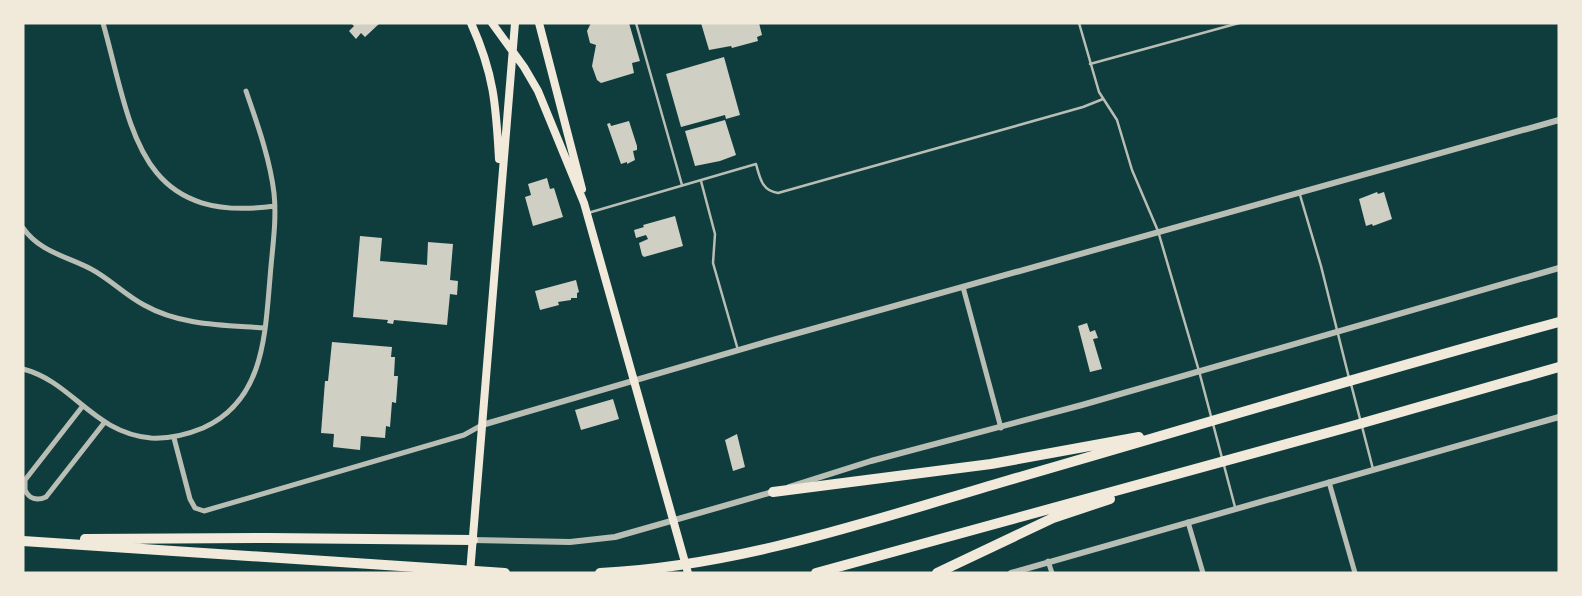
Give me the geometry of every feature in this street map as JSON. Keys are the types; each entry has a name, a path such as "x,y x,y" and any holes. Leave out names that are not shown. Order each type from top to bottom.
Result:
{"highway":[{"path":"600,573 691,564 792,542 1559,321"},
{"path":"816,573 1559,367"},
{"path":"773,492 992,464 1195,426"},
{"path":"937,573 1053,518 1207,466"},
{"path":"23,540 473,540"},
{"path":"23,540 505,573"}],"main road":[{"path":"471,23 494,91 501,183"},
{"path":"492,23 542,99 584,203"},
{"path":"470,573 515,23"},
{"path":"540,23 584,203 688,573"}],"street":[{"path":"103,23 137,140 148,164 157,175 179,193 201,202 223,206 275,206"},
{"path":"23,369 50,381 104,423 143,437 174,438 217,421 238,402 257,370 265,328 275,206 271,178 246,90"},
{"path":"174,438 190,499 195,508 204,511 464,435 482,425 634,380 1559,120"},
{"path":"23,228 44,248 92,270 134,299 166,315 195,323 265,328"},
{"path":"473,540 591,540 644,530 871,461 1001,428 1559,268"},
{"path":"963,287 1001,428"},
{"path":"82,407 25,480 24,490 30,497 46,497 104,423"},
{"path":"1011,573 1559,417"},
{"path":"1329,482 1355,573"},
{"path":"1188,522 1203,573"},
{"path":"1048,561 1052,573"}],"lane":[{"path":"636,23 682,185"},
{"path":"1079,23 1103,99 1117,120 1132,170 1158,231 1199,371 1235,509"},
{"path":"1090,64 1239,23"},
{"path":"587,213 756,164 762,184 771,192 778,193 1083,107 1103,99"},
{"path":"701,180 715,234 713,262 738,350"},
{"path":"1299,192 1373,470"}],"building":[{"path":"351,23 380,23 365,37 361,33 356,39 349,31 354,26"},
{"path":"591,23 629,23 640,61 632,63 634,73 601,83 597,80 592,66 596,45 590,43 587,31"},
{"path":"701,23 759,23 762,35 757,37 758,41 732,48 709,50"},
{"path":"724,57 740,115 726,119 725,115 681,127 666,74"},
{"path":"725,120 736,155 695,166 685,131"},
{"path":"629,121 637,150 633,151 635,160 621,164 607,124 610,123 611,126"},
{"path":"547,178 550,189 554,188 563,217 533,226 525,197 531,195 528,184"},
{"path":"1384,192 1392,219 1366,226 1359,199"},
{"path":"675,216 683,246 644,257 639,243 648,239 646,235 636,238 634,230"},
{"path":"360,236 382,238 380,261 427,265 428,242 453,244 450,280 458,281 457,295 450,294 447,325 394,320 393,324 387,323 388,320 353,317"},
{"path":"576,280 579,292 577,298 540,310 535,291"},
{"path":"1087,323 1090,332 1095,330 1098,338 1093,339 1102,369 1090,372 1078,326"},
{"path":"332,342 392,347 391,357 395,357 394,376 398,376 396,403 392,402 390,427 386,426 385,438 361,436 360,450 333,447 334,434 321,433 325,381 328,381"},
{"path":"613,399 619,419 581,430 575,410"},
{"path":"737,434 745,467 733,471 725,440"}]}
